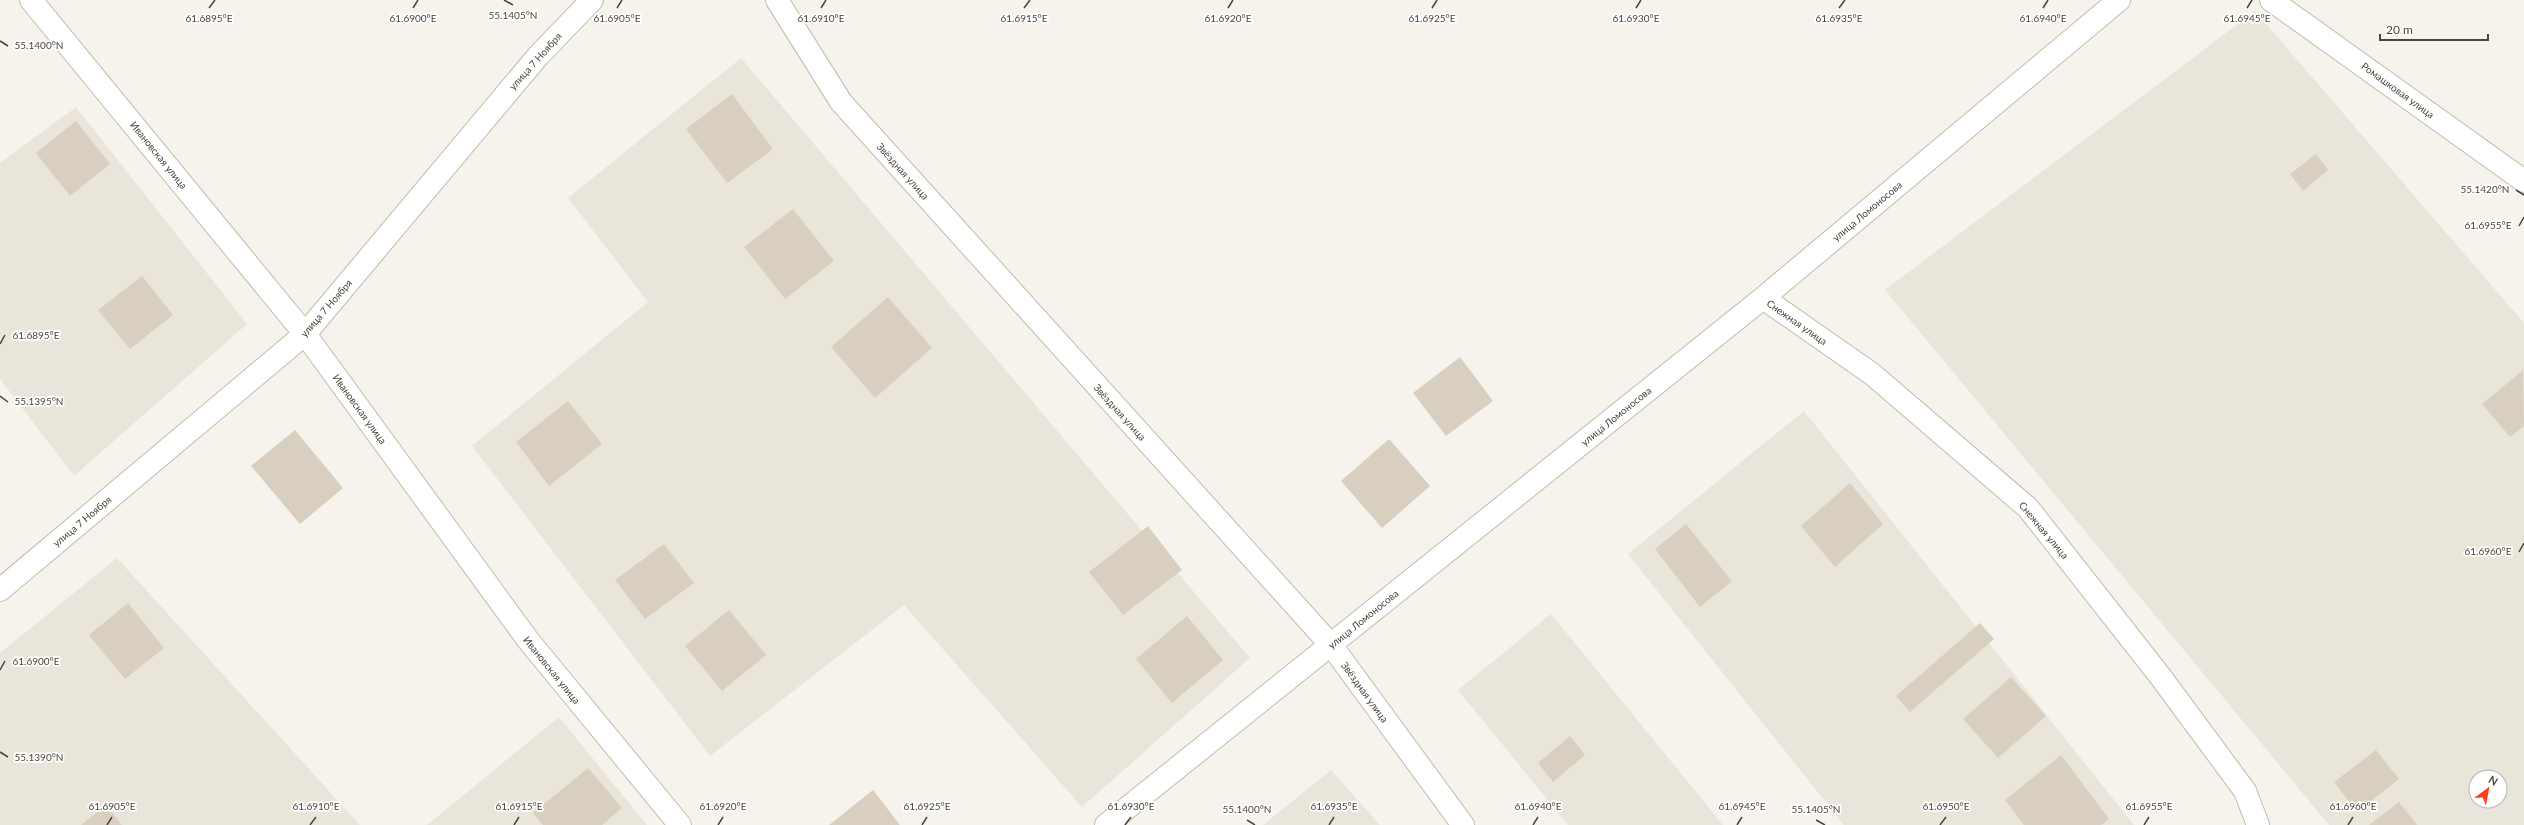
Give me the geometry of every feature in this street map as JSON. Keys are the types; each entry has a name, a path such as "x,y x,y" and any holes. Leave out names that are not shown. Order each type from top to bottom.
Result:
{"street":[{"name":"Ивановская улица","path":"31,0 305,334 528,640 680,825"},
{"name":"улица 7 Ноября","path":"0,590 305,334 538,56 592,0"},
{"name":"Звёздная улица","path":"777,0 841,102 1331,645 1463,825"},
{"name":"улица Ломоносова","path":"1106,825 1763,298 2119,0"},
{"name":"Ромашковая улица","path":"2271,0 2524,181"},
{"name":"Снежная улица","path":"1763,298 1872,374 2028,508 2160,676 2245,791 2258,825"}],"shaded area":[{"path":"2255,11 2524,323 2524,825 2329,825 1885,290"},
{"path":"741,58 1250,658 1082,807 904,605 710,756 472,446 648,302 568,198"},
{"path":"76,107 247,324 74,476 0,379 0,163"},
{"path":"1804,411 2134,825 1844,825 1628,554"},
{"path":"117,558 360,825 0,825 0,653"},
{"path":"1551,614 1723,825 1568,825 1458,690"},
{"path":"559,717 647,825 427,825"},
{"path":"1331,770 1380,825 1263,825"}],"building":[{"path":"732,94 773,149 727,183 686,129"},
{"path":"76,121 110,164 70,196 36,153"},
{"path":"2316,154 2328,170 2303,191 2290,174"},
{"path":"793,209 834,261 785,299 744,247"},
{"path":"142,276 173,315 130,349 98,310"},
{"path":"888,297 932,348 875,398 831,347"},
{"path":"1460,357 1493,401 1446,436 1413,393"},
{"path":"2523,370 2524,426 2510,437 2482,404"},
{"path":"568,401 602,444 549,486 516,442"},
{"path":"295,430 343,488 300,524 251,466"},
{"path":"1389,439 1430,486 1382,528 1341,481"},
{"path":"1850,483 1883,524 1835,567 1801,526"},
{"path":"1686,524 1732,581 1700,607 1655,549"},
{"path":"1148,526 1182,570 1123,615 1089,572"},
{"path":"664,544 694,583 645,619 615,580"},
{"path":"128,603 164,648 125,679 89,635"},
{"path":"729,610 766,655 722,691 685,646"},
{"path":"1187,616 1223,660 1172,703 1136,659"},
{"path":"1980,623 1994,639 1910,712 1896,696"},
{"path":"2011,677 2046,716 1998,758 1963,719"},
{"path":"1570,736 1585,755 1553,782 1538,763"},
{"path":"2376,750 2399,779 2357,812 2334,782"},
{"path":"2061,755 2109,819 2101,825 2024,825 2005,800"},
{"path":"588,768 622,808 602,825 543,825 533,813"},
{"path":"873,790 900,825 829,825"},
{"path":"2399,802 2417,825 2369,825"},
{"path":"106,805 122,825 81,825"}]}
